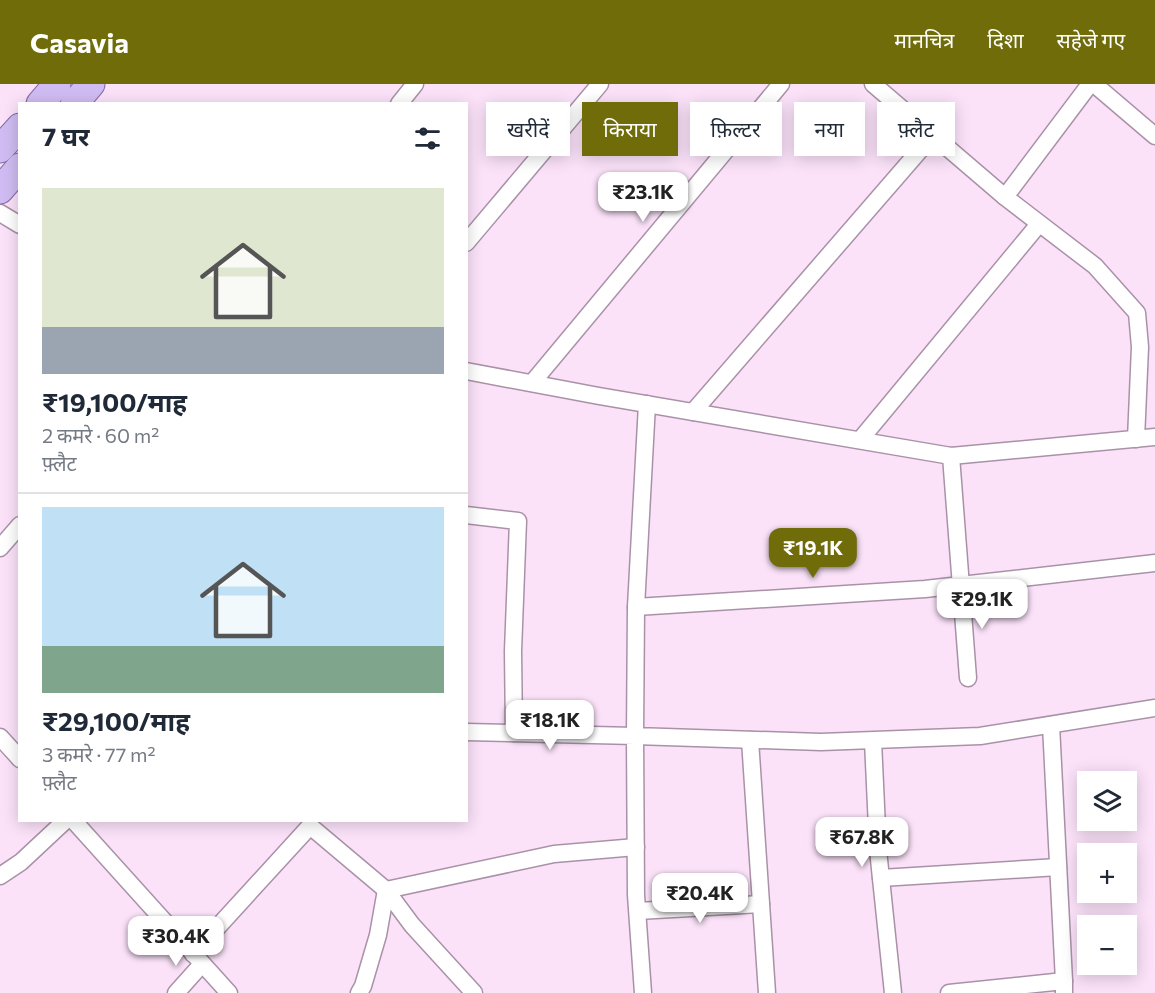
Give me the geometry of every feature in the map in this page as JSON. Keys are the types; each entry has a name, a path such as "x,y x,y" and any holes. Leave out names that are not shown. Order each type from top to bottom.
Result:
{"main road":[{"path":"42,102 57,84"},
{"path":"76,102 91,84"},
{"path":"0,149 18,129"},
{"path":"0,190 18,169"}],"street":[{"path":"401,102 415,84"},
{"path":"468,241 600,84"},
{"path":"532,383 781,84"},
{"path":"873,84 894,102"},
{"path":"1005,198 1092,84 1155,136"},
{"path":"955,154 1005,198 1095,266 1137,313 1140,347 1137,439"},
{"path":"693,412 915,156"},
{"path":"0,213 18,224"},
{"path":"860,440 1040,224"},
{"path":"468,371 951,456 1155,437"},
{"path":"643,993 636,847 635,736 636,607 647,404"},
{"path":"951,456 968,678"},
{"path":"468,515 518,521 513,651 514,733"},
{"path":"0,548 18,527"},
{"path":"636,607 926,589 1155,564"},
{"path":"468,732 821,742 873,741 980,736 1155,708"},
{"path":"949,993 1064,987 1051,725"},
{"path":"750,740 767,993"},
{"path":"873,741 880,878 893,993"},
{"path":"0,876 21,862 64,822"},
{"path":"75,822 229,993"},
{"path":"176,993 197,959 312,823 386,890 412,925 474,993"},
{"path":"386,890 554,854 636,847"},
{"path":"880,878 1058,867"},
{"path":"359,993 378,935 386,890"},
{"path":"638,911 761,904"}]}
